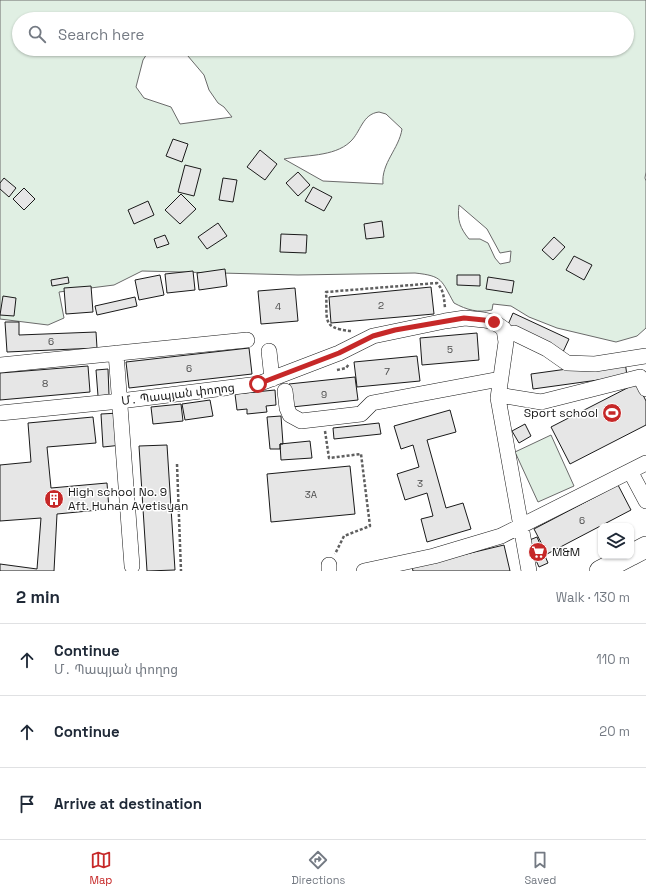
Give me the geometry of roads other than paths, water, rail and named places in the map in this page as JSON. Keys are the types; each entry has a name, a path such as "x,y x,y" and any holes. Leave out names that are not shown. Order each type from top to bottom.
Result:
{"highway":[{"path":"634,553 646,547"},
{"path":"600,571 622,559"}],"street":[{"name":"Մ․ Պապյան փողոց","path":"0,413 120,401 258,384 339,353 373,336 464,318 494,322 504,329 506,342 498,398 520,526 530,571"},
{"path":"514,333 547,349 567,363 595,364 646,356"},
{"path":"0,365 247,340"},
{"path":"269,351 272,379"},
{"path":"116,353 132,566"},
{"path":"498,398 505,396 541,402 640,377 646,389"},
{"path":"286,391 287,408 290,415 301,421 360,414 372,403 500,379"},
{"path":"364,571 434,556 501,536 646,463"},
{"path":"630,471 646,501"}],"place":[{"name":"Sport school","path":"612,413"},
{"name":"High school No. 9 Aft. Hunan Avetisyan","path":"54,499"},
{"name":"M&M","path":"538,552"}]}
